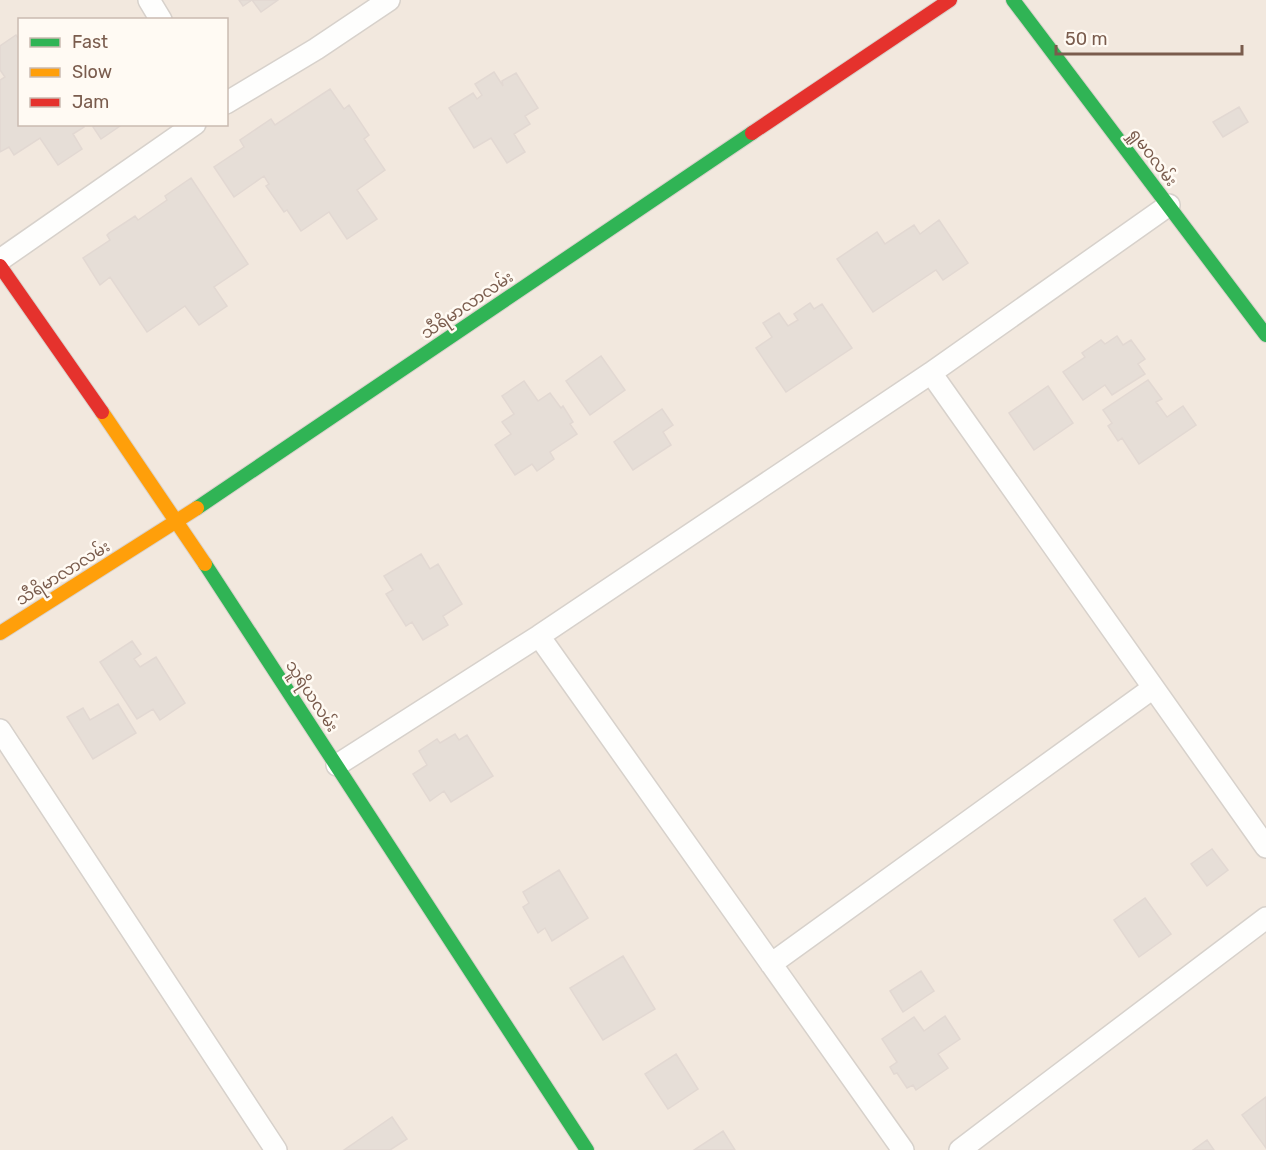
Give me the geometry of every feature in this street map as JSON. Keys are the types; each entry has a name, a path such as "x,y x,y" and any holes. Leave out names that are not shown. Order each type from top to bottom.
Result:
{"street":[{"path":"149,0 160,18"},
{"path":"228,102 316,49 389,0"},
{"name":"သီရိမာလာလမ်း","path":"0,633 177,521 950,0"},
{"name":"ရှုမဝလမ်း","path":"1013,0 1266,334"},
{"path":"0,260 192,126"},
{"path":"337,765 539,636 931,373 1169,205"},
{"name":"သူရိယလမ်း","path":"0,266 177,521 587,1150"},
{"path":"931,373 1266,847"},
{"path":"539,636 903,1150"},
{"path":"771,964 1153,688"},
{"path":"0,730 276,1150"},
{"path":"960,1150 1266,918"}],"shaded area":[{"path":"0,0 1266,0 1266,1150 0,1150"}],"building":[{"path":"239,0 252,0 243,6"},
{"path":"252,0 278,0 261,12"},
{"path":"16,35 18,38 18,126 84,127 73,134 82,149 58,165 40,138 14,155 9,147 0,152 0,80 5,77 0,70 0,46"},
{"path":"494,72 503,86 502,81 516,73 538,108 525,116 530,124 514,134 525,152 507,163 491,138 474,148 449,108 473,93 477,99 482,95 475,84"},
{"path":"330,89 344,109 349,105 369,135 364,139 385,170 357,190 377,219 347,239 329,212 301,231 287,210 284,212 266,186 269,184 264,176 234,197 214,167 244,147 240,140 271,119 275,125"},
{"path":"1239,107 1248,122 1223,137 1213,122"},
{"path":"94,126 120,126 101,139"},
{"path":"191,178 248,264 214,287 227,306 199,325 185,306 147,332 110,277 100,285 83,258 110,240 107,235 109,233 135,216 138,220 167,200 165,196"},
{"path":"939,220 968,263 943,280 936,270 873,312 837,259 877,232 885,244 914,225 920,234"},
{"path":"810,303 814,309 822,304 852,348 786,392 756,348 772,337 763,323 779,313 788,326 798,320 794,314"},
{"path":"1117,336 1123,345 1131,340 1145,359 1138,364 1145,374 1112,395 1105,385 1083,400 1063,372 1085,357 1082,353 1101,340 1105,344"},
{"path":"601,356 625,390 590,415 566,381"},
{"path":"1148,380 1162,399 1156,402 1167,417 1183,406 1196,425 1139,464 1122,438 1118,441 1108,426 1112,423 1103,410"},
{"path":"524,381 538,401 550,393 561,408 563,406 577,434 550,452 554,459 537,471 532,464 515,475 495,445 511,434 502,422 514,414 502,396"},
{"path":"1048,386 1073,423 1034,450 1009,413"},
{"path":"662,409 673,425 663,432 671,445 633,470 614,442"},
{"path":"421,554 430,569 438,564 462,604 443,616 448,625 423,640 412,622 406,626 386,594 393,590 384,576"},
{"path":"132,641 141,654 134,659 140,667 156,657 185,703 160,720 153,709 137,719 100,662"},
{"path":"118,704 136,733 93,759 67,717 83,708 90,720"},
{"path":"455,734 459,740 467,735 493,776 451,802 444,791 430,801 413,774 427,765 419,751 437,739 440,743"},
{"path":"1212,849 1228,870 1207,886 1191,864"},
{"path":"559,870 588,918 552,941 545,928 538,933 523,907 529,903 523,892"},
{"path":"1145,898 1171,934 1139,957 1114,920"},
{"path":"623,956 655,1009 603,1040 570,988"},
{"path":"921,971 934,991 903,1012 890,991"},
{"path":"945,1016 960,1039 938,1054 948,1068 916,1090 913,1085 907,1088 890,1067 897,1062 882,1039 914,1017 924,1031"},
{"path":"676,1054 698,1089 668,1109 645,1074"},
{"path":"1266,1097 1266,1148 1242,1115"},
{"path":"392,1117 407,1139 390,1150 344,1150"},
{"path":"723,1131 735,1150 694,1150"},
{"path":"1207,1140 1214,1150 1193,1150"}],"traffic: fast":[{"path":"1013,0 1266,335"},
{"path":"197,508 752,133"},
{"path":"205,564 587,1150"}],"traffic: slow":[{"path":"102,412 205,564"},
{"path":"0,633 197,508"}],"traffic: jam":[{"path":"752,133 950,0"},
{"path":"0,266 102,412"}]}
